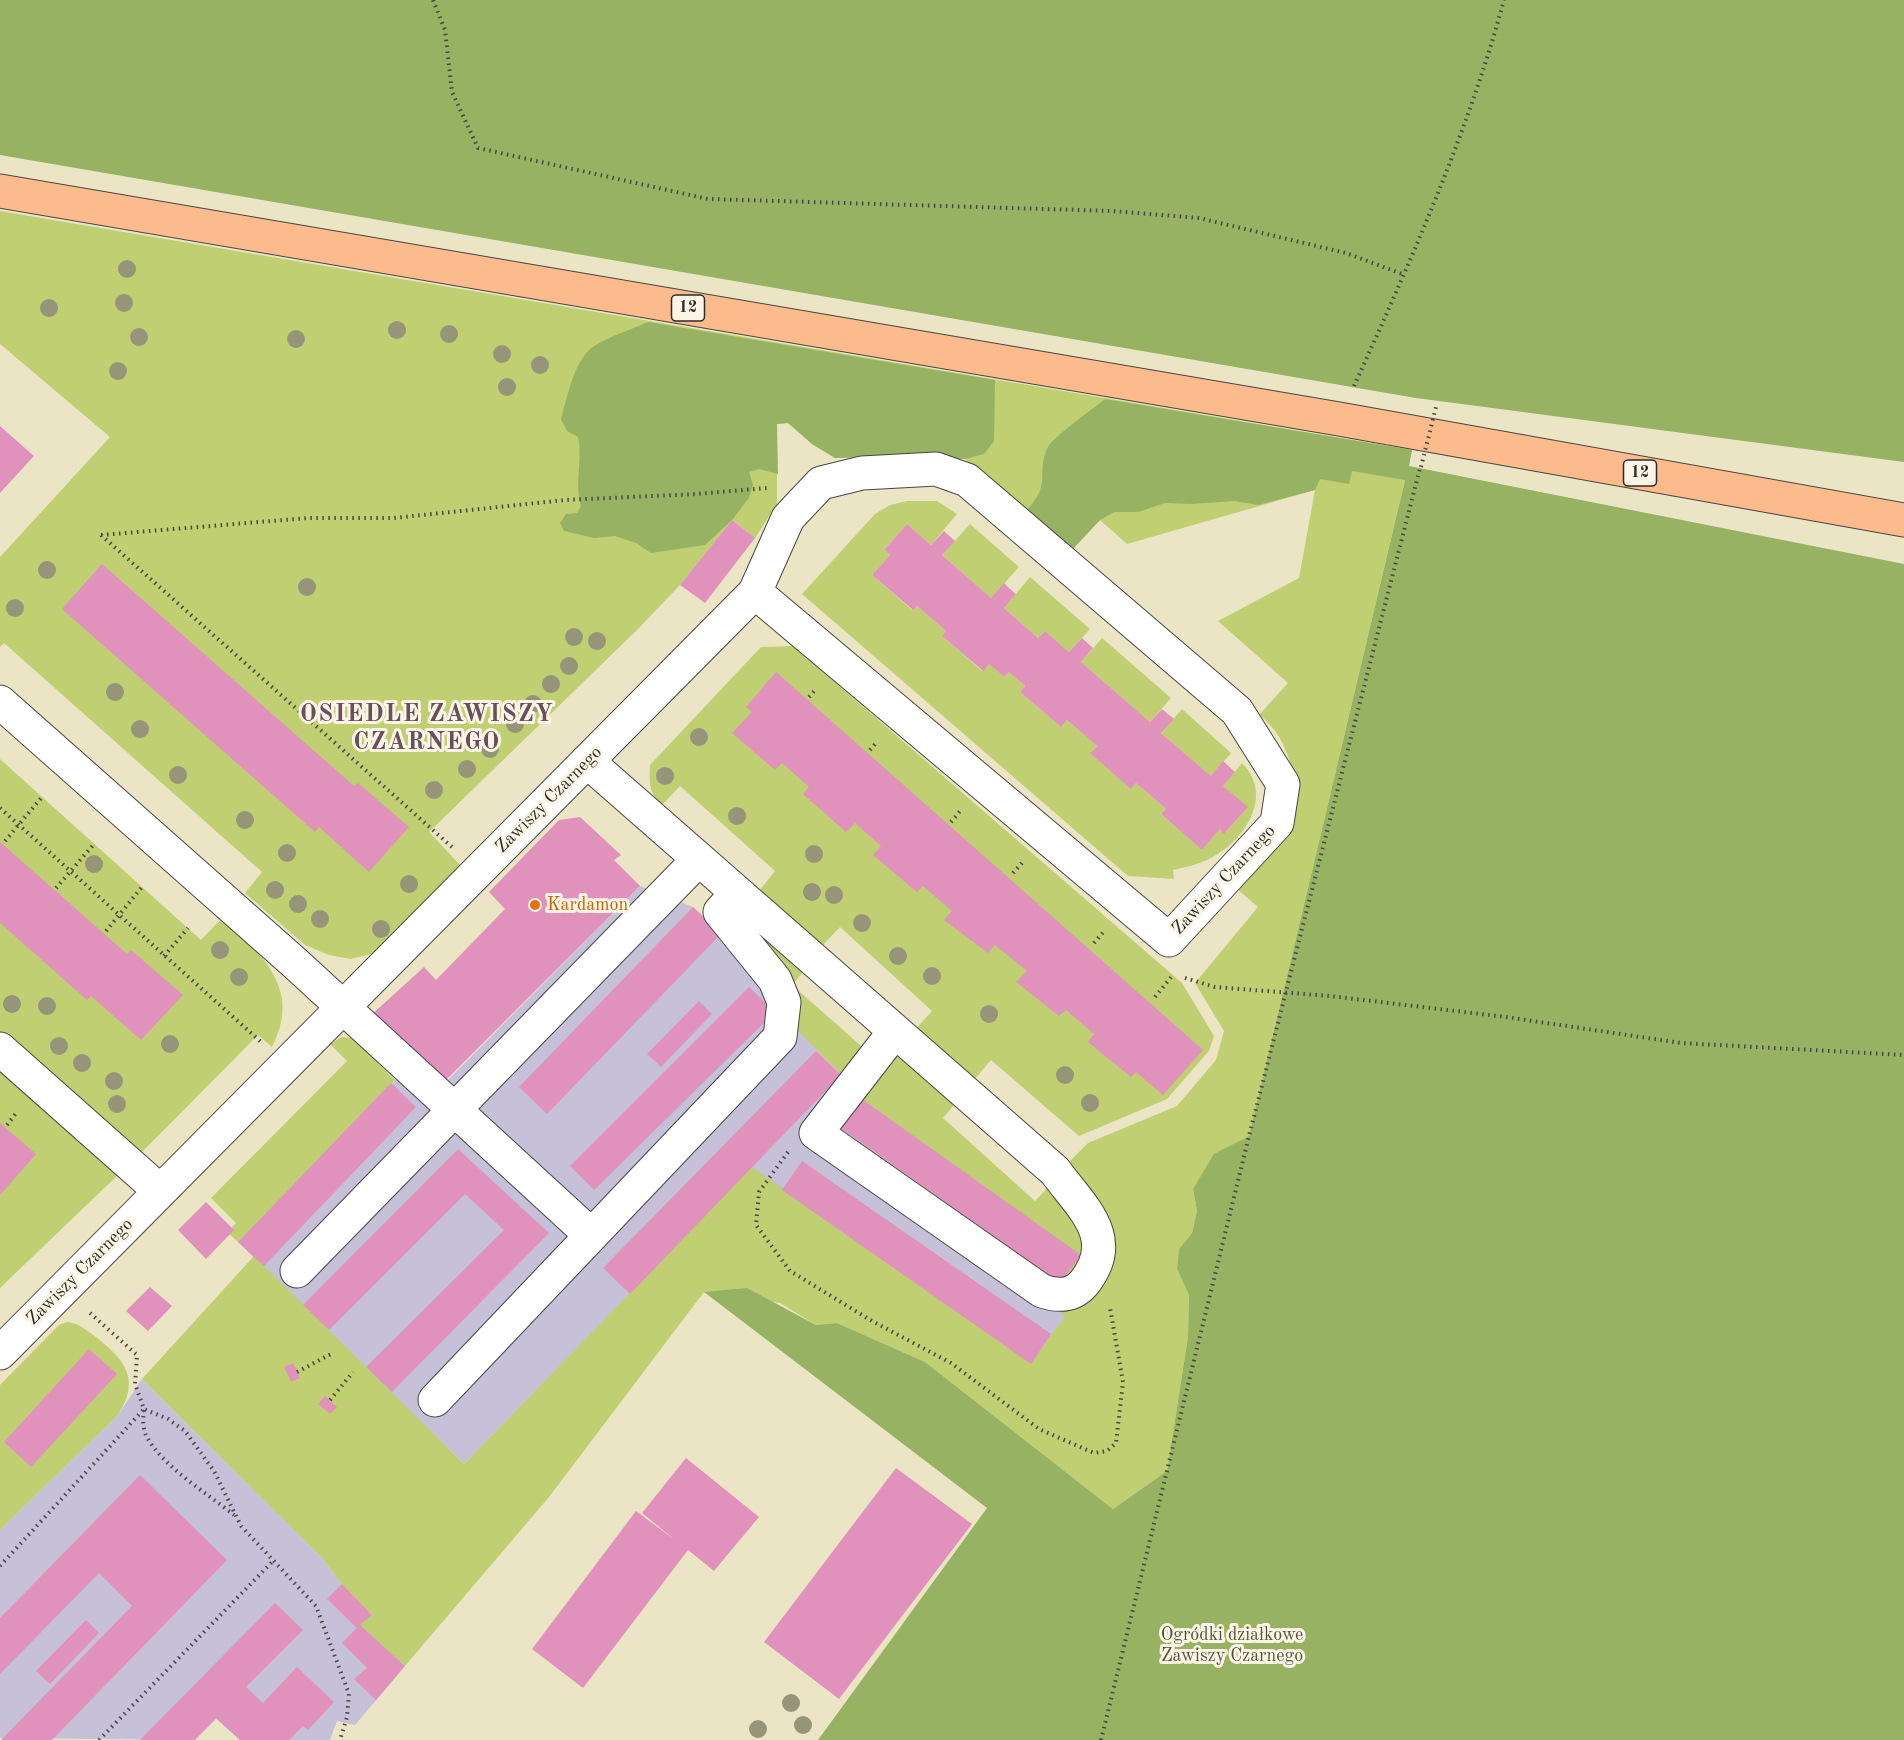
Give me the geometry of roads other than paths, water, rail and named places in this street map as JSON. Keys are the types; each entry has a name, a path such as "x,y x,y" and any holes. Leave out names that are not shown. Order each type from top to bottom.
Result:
{"main road":[{"name":"12","path":"0,191 1339,419 1904,520"}],"street":[{"name":"Zawiszy Czarnego","path":"0,1353 587,761 766,601 773,549 788,518 820,483 862,473 936,469 968,480 1238,711 1283,784 1277,824 1169,940 766,601"},
{"path":"0,702 342,1008 591,1235"},
{"path":"587,761 1055,1171 1092,1223 1099,1237 1098,1260 1078,1288 1061,1296 1042,1291 816,1133 895,1032"},
{"path":"297,1271 699,859"},
{"path":"435,1400 780,1037 784,1002 775,980 720,912 737,893"},
{"path":"0,1049 160,1191"}],"place":[{"name":"Kardamon","path":"535,905"}],"district":[{"name":"OSIEDLE ZAWISZY CZARNEGO","path":"427,729"}],"park label":[{"name":"Ogródki działkowe Zawiszy Czarnego","path":"1232,1645"}]}
